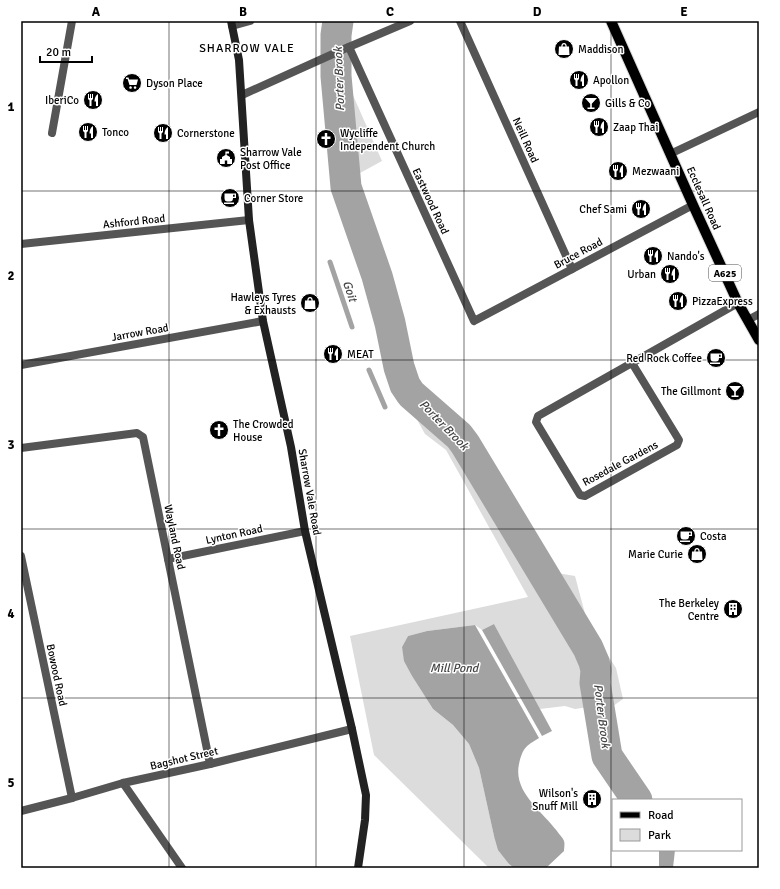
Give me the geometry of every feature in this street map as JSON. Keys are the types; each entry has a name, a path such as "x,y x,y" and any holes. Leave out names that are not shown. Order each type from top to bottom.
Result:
{"main road":[{"name":"Ecclesall Road","path":"612,21 670,154 738,303 759,340"}],"street":[{"path":"52,133 72,21"},
{"path":"232,23 250,21"},
{"path":"242,95 410,21"},
{"name":"Neill Road","path":"460,21 572,269"},
{"name":"Sharrow Vale Road","path":"232,23 239,60 249,220 263,321 291,447 305,531 352,729 366,795 365,820 358,868"},
{"name":"Eastwood Road","path":"346,48 474,321"},
{"path":"670,154 759,112"},
{"name":"Bruce Road","path":"474,321 693,205"},
{"name":"Ashford Road","path":"21,244 249,220"},
{"name":"Rosedale Gardens","path":"632,363 679,440 677,445 585,496 580,495 536,422 538,416 738,303"},
{"path":"748,320 759,314"},
{"name":"Jarrow Road","path":"21,365 263,321"},
{"name":"Wayland Road","path":"21,448 137,434 143,436 210,764"},
{"name":"Lynton Road","path":"168,559 305,531"},
{"name":"Bowood Road","path":"21,556 72,798"},
{"name":"Bagshot Street","path":"21,811 123,783 210,764 352,729"},
{"path":"123,783 182,868"}],"green space":[{"path":"352,93 382,161 349,179 345,97"},
{"path":"349,179 423,393 467,435 557,573 575,576 588,625 616,668 623,699 606,711 589,707 575,709 565,706 540,709 494,624 482,630 475,625 427,631 408,636 402,647 405,661 412,676 433,709 453,725 469,744 479,768 494,836 509,864 514,868 489,868 374,755 350,636 528,597 446,450 425,434 394,378 379,307 357,240 346,215 338,187"}],"water":[{"path":"494,624 552,731 542,736 482,630"},
{"name":"Mill Pond","path":"475,625 539,738 528,745 524,750 519,764 518,774 524,792 564,841 564,851 546,868 514,868 498,850 479,768 469,744 453,725 433,709 404,661 402,647 408,636 427,631"},
{"path":"602,733 620,759 607,770 601,758 597,736"},
{"path":"621,767 630,781 620,791 618,789 620,786 613,774"},
{"path":"659,851 675,851 673,868 663,868 659,866"}],"waterway":[{"name":"Porter Brook","path":"338,21 336,35 336,76 346,187 377,276 390,323 399,367 405,385 411,394 459,436 465,444 588,648 596,670 595,683 607,756 636,799"},
{"name":"Goit","path":"330,262 352,327"},
{"name":"Goit","path":"369,370 385,407"}],"place":[{"name":"Maddison","path":"564,49"},
{"name":"Apollon","path":"579,80"},
{"name":"Dyson Place","path":"132,83"},
{"name":"IberiCo","path":"93,100"},
{"name":"Gills & Co","path":"591,103"},
{"name":"Zaap Thai","path":"599,127"},
{"name":"Tonco","path":"88,132"},
{"name":"Cornerstone","path":"163,133"},
{"name":"Wycliffe Independent Church","path":"326,139"},
{"name":"Sharrow Vale Post Office","path":"226,158"},
{"name":"Mezwaani","path":"618,171"},
{"name":"Corner Store","path":"230,198"},
{"name":"Chef Sami","path":"641,209"},
{"name":"Nando's","path":"653,256"},
{"name":"Urban","path":"670,274"},
{"name":"PizzaExpress","path":"678,301"},
{"name":"Hawleys Tyres & Exhausts","path":"310,303"},
{"name":"MEAT","path":"333,354"},
{"name":"Red Rock Coffee","path":"716,358"},
{"name":"The Gillmont","path":"735,391"},
{"name":"The Crowded House","path":"219,430"},
{"name":"Costa","path":"686,536"},
{"name":"Marie Curie","path":"697,554"},
{"name":"The Berkeley Centre","path":"733,609"},
{"name":"Wilson's Snuff Mill","path":"592,799"}],"district":[{"name":"SHARROW VALE","path":"247,48"}]}
